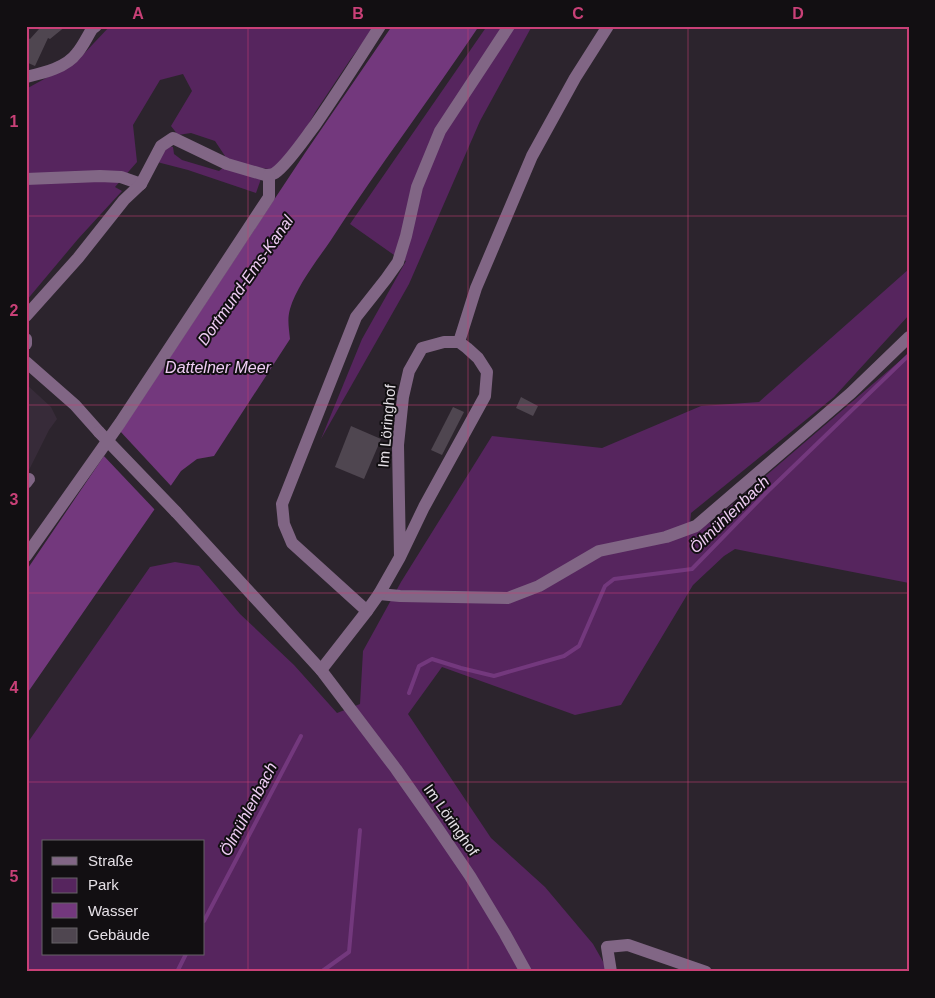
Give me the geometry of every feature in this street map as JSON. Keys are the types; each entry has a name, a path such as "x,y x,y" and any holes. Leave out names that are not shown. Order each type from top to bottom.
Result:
{"street":[{"path":"26,77 60,67 76,55 92,29 96,26"},
{"path":"26,316 78,258 124,200 141,184 161,146 173,138 227,164 269,176 275,173 305,139 380,26"},
{"path":"367,611 292,544 284,524 282,504 356,318 398,262 406,236 416,187 440,131 509,26"},
{"path":"321,670 379,594 485,396 487,372 478,358 459,342 476,288 532,156 575,78 608,26"},
{"path":"26,179 107,176 122,177 141,184"},
{"path":"26,556 120,423 269,197 269,176"},
{"path":"379,594 508,598 539,586 599,551 666,537 696,526 852,393 909,337"},
{"path":"26,339 26,344"},
{"name":"Im Löringhof","path":"400,557 398,445 403,397 409,371 422,348 444,342 459,342"},
{"name":"Im Löringhof","path":"26,362 75,405 321,670 396,769 434,823 475,884 526,972"},
{"path":"611,972 607,947 628,945 706,972"}],"shaded area":[{"path":"26,384 51,407 57,419 49,430 26,476"}],"green space":[{"path":"110,26 375,26 316,111 300,139 274,170 226,162 225,156 215,141 191,133 178,135 171,126 192,91 183,74 160,80 133,125 137,162 115,187 122,191 78,239 26,301 26,89 77,61"},
{"path":"487,26 532,26 480,121 409,284 321,439 362,339 406,261 394,255 350,224"},
{"path":"168,146 173,147 174,154 182,160 219,171 226,165 262,176 256,193 188,170 157,162"},
{"path":"909,269 909,315 834,397 691,513 689,534 714,520 909,353 909,583 735,549 724,556 693,585 621,705 575,715 442,667 408,714 491,838 545,887 593,944 609,972 26,972 26,745 150,567 175,562 199,566 240,614 294,665 337,713 360,704 363,651 401,582 492,436 602,448 701,406 759,402"}],"water":[{"name":"Dattelner Meer","path":"392,26 479,26 302,283 289,313 290,339 214,456 197,459 181,471 26,695 26,571"}],"pier":[{"path":"119,430 172,487 156,511 102,454"}],"building":[{"path":"35,26 66,26 50,39 48,38 35,66 26,62 26,37 30,39 39,29"},
{"path":"521,397 538,406 533,416 516,408"},
{"path":"453,407 464,412 442,455 431,450"},
{"path":"351,426 381,439 364,479 335,467"}],"waterway":[{"name":"Ölmühlenbach","path":"409,693 419,666 432,659 494,676 564,656 579,646 605,586 614,579 692,569 767,492 909,355"},
{"name":"Ölmühlenbach","path":"205,919 301,736"},
{"name":"Ölmühlenbach","path":"321,972 349,952 360,830"},
{"name":"Ölmühlenbach","path":"177,972 185,956"}],"water label":[{"name":"Dortmund-Ems-Kanal","path":"245,280"}]}
